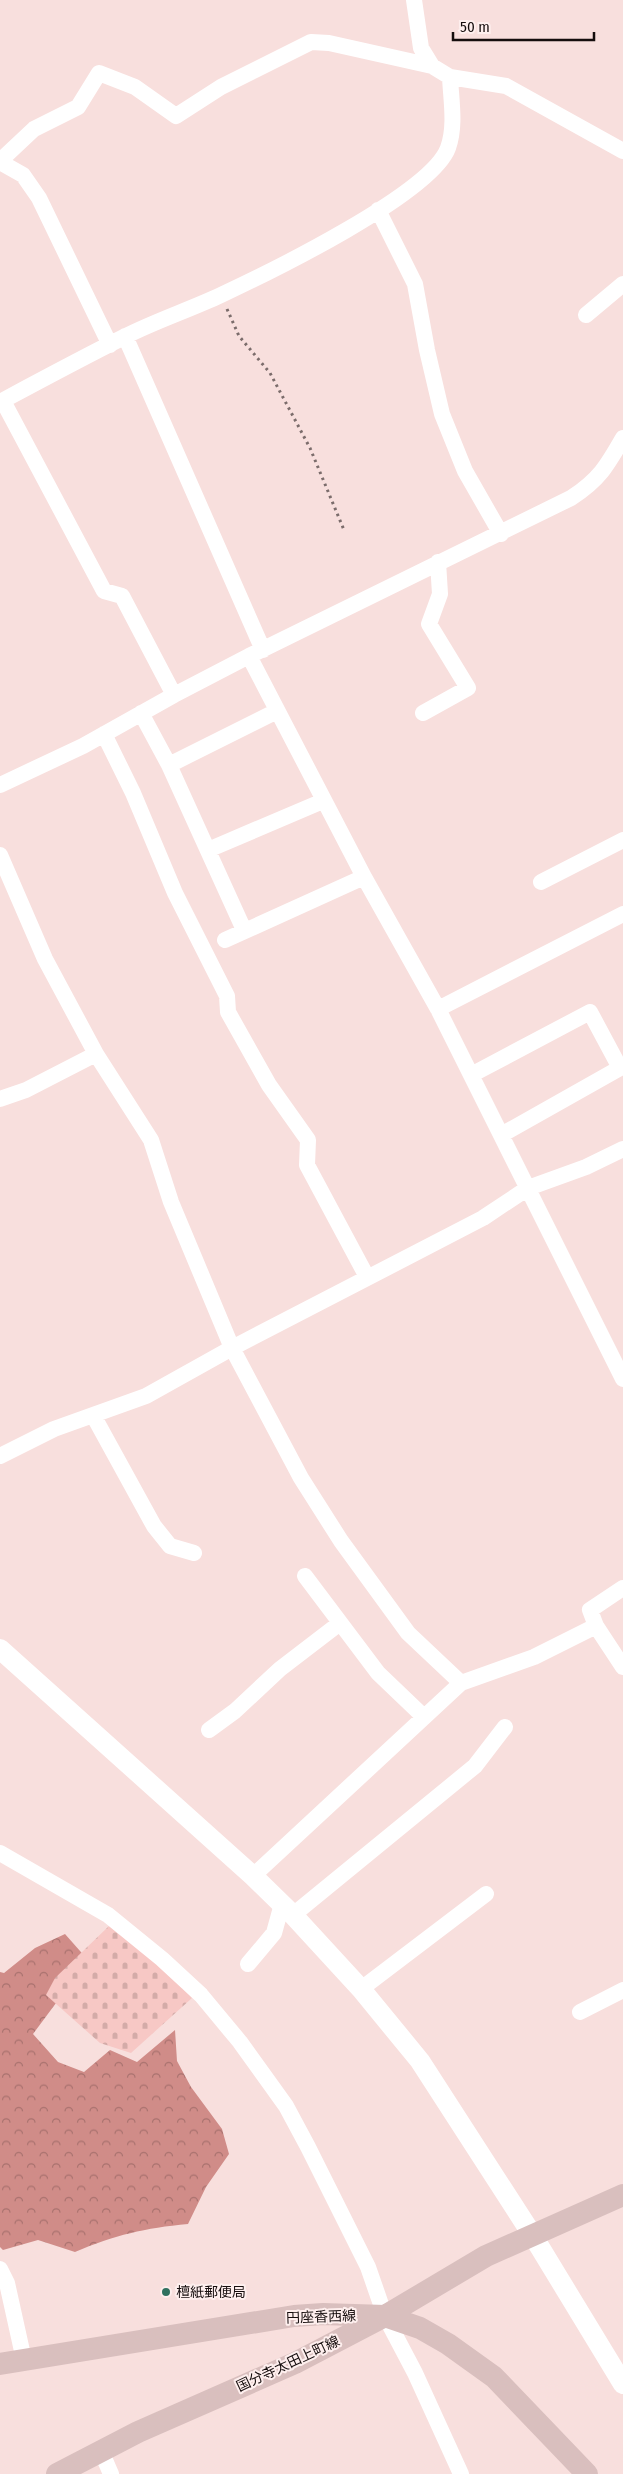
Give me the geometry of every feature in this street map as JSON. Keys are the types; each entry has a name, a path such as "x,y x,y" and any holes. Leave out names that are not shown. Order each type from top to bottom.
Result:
{"main road":[{"name":"国分寺太田上町線","path":"57,2474 138,2432 295,2363 385,2316 486,2256 623,2195"},
{"name":"円座香西線","path":"0,2364 294,2316 323,2314 385,2316 404,2321 434,2336 494,2377 587,2474"}],"street":[{"path":"414,0 421,48 432,66"},
{"path":"110,345 39,198 23,175 0,161 34,129 78,107 99,73 135,87 176,116 221,87 311,42 329,43 432,66 450,77 506,86 623,151"},
{"path":"174,695 122,596 104,591 1,402 125,336 221,295 351,227 378,210 432,170 448,149 452,122 450,77"},
{"path":"378,210 415,284 426,350 442,414 465,471 500,534"},
{"path":"586,315 623,284"},
{"path":"125,336 256,653 277,711 364,878 438,1009 623,1380"},
{"path":"0,785 104,734 256,653 571,498 593,483 623,438"},
{"path":"423,713 468,688 429,624 440,594 438,562"},
{"path":"169,765 277,711"},
{"path":"141,713 169,765 244,930"},
{"path":"104,734 133,793 176,892 227,996 228,1012 269,1085 308,1140 307,1165 367,1277"},
{"path":"208,850 323,801"},
{"path":"541,882 623,840"},
{"path":"0,855 46,959 96,1054 151,1140 171,1202 232,1348 301,1478 341,1541 408,1633 461,1683"},
{"path":"226,940 244,930 364,878"},
{"path":"438,1009 623,914"},
{"path":"471,1074 590,1012 620,1068 501,1135"},
{"path":"0,1099 26,1090 96,1054"},
{"path":"0,1456 54,1429 146,1396 232,1348 482,1218 528,1188 586,1167 623,1149"},
{"path":"93,1415 154,1526 170,1546 194,1553"},
{"path":"305,1576 378,1673 424,1717"},
{"path":"623,1588 590,1610 596,1626 623,1667"},
{"path":"209,1730 235,1711 280,1669 340,1623"},
{"path":"253,1876 461,1683 534,1657 596,1626"},
{"path":"0,1649 253,1876 361,1989 420,2061 533,2236 623,2384"},
{"path":"248,1964 274,1933 287,1910 475,1766 505,1727"},
{"path":"0,1852 108,1915 162,1959 207,2002 240,2042 286,2106 368,2267 385,2316 415,2373 461,2474"},
{"path":"361,1989 486,1894"},
{"path":"580,2012 623,1990"},
{"path":"0,2269 7,2283 24,2360"},
{"path":"101,2451 111,2474"}],"path":[{"path":"221,295 239,336 270,373 306,440 330,492 344,530"}],"green space":[{"path":"109,1926 167,1971 192,1998 131,2053 100,2043 46,1995 55,1978"},
{"path":"65,1934 88,1960 33,2034 58,2062 84,2072 110,2050 137,2062 175,2030 177,2061 191,2087 222,2129 229,2154 206,2187 188,2224 130,2233 75,2252 38,2240 3,2250 0,2247 0,1972 4,1973 35,1948"}],"place":[{"name":"檀紙郵便局","path":"166,2292"}]}
